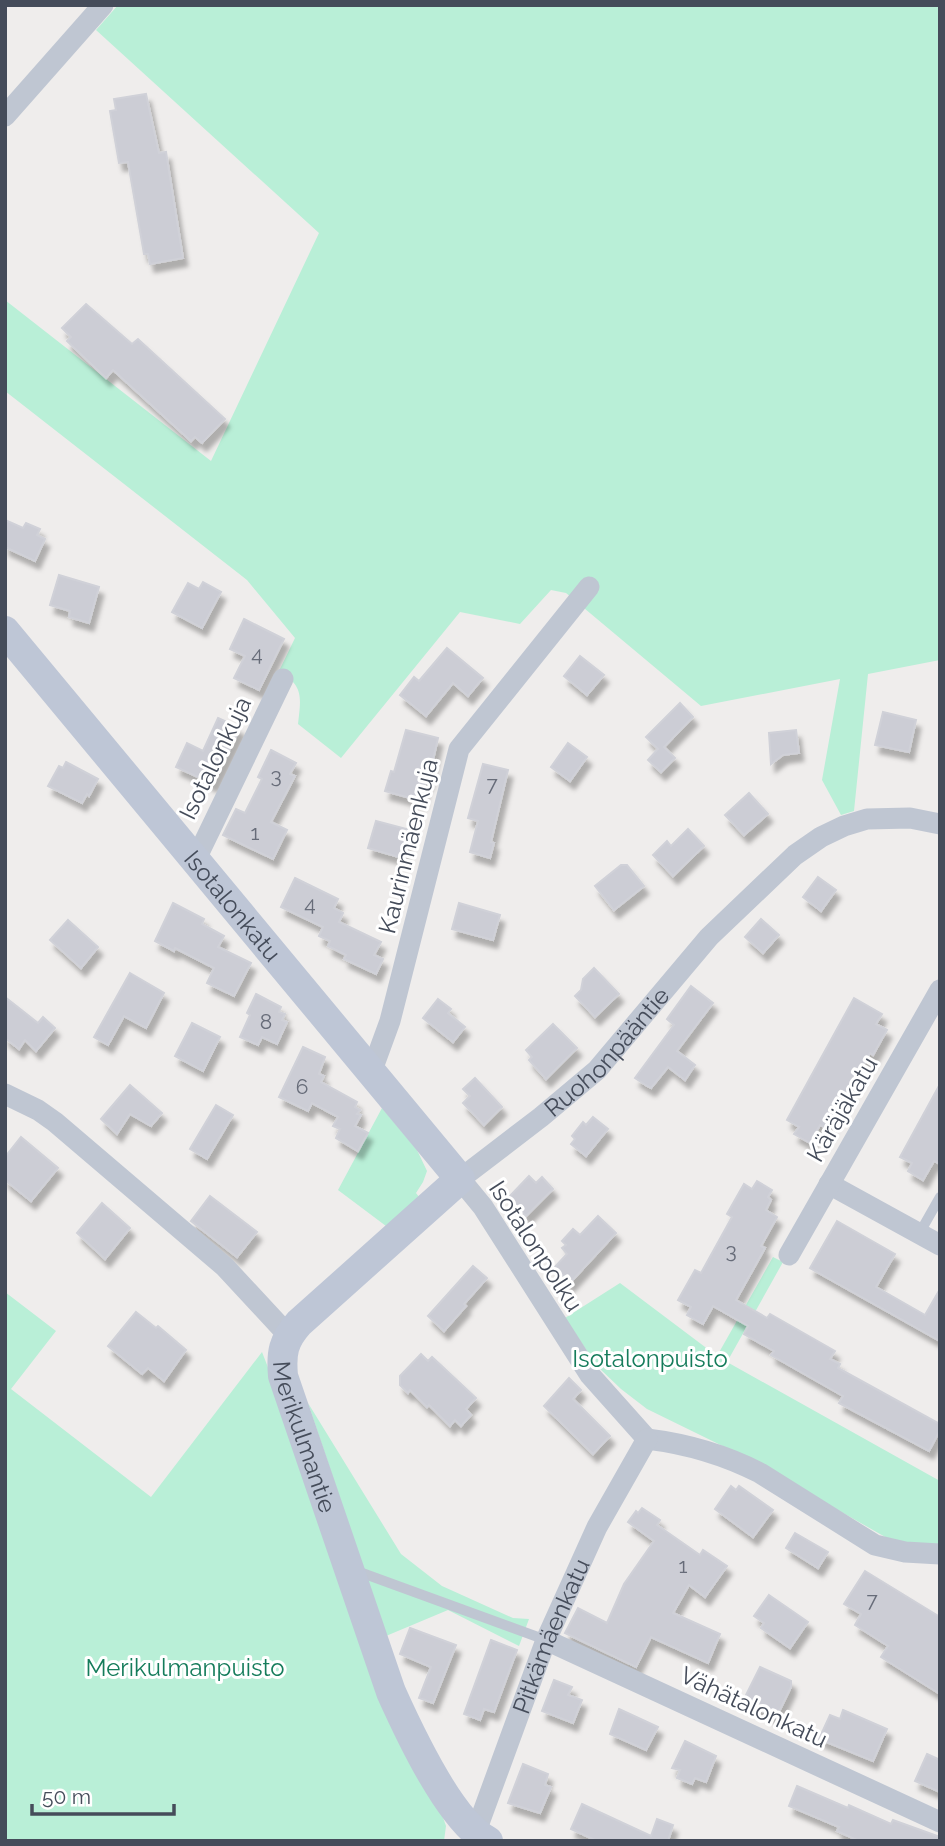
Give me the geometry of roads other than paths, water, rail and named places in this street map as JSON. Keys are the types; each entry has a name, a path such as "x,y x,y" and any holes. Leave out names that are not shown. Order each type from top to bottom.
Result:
{"street":[{"path":"8,106 103,5"},
{"name":"Kaurinmäenkuja","path":"370,1073 390,1021 459,749 589,587"},
{"name":"Isotalonkatu","path":"5,631 460,1179"},
{"name":"Isotalonkuja","path":"195,861 283,679"},
{"name":"Ruohonpääntie","path":"288,1335 460,1179 597,1070 709,937 795,855 821,837 867,819 909,818 940,824"},
{"name":"Käräjäkatu","path":"789,1255 934,1012 940,989"},
{"name":"Merikulmantie","path":"5,1094 38,1110 55,1122 160,1211 225,1267 288,1335 283,1354 284,1376 391,1692 411,1737 457,1811 479,1839"},
{"name":"Isotalonpolku","path":"460,1179 484,1208 590,1375 648,1439"},
{"path":"829,1184 940,1245"},
{"path":"648,1439 706,1449 741,1463 875,1545 905,1552 940,1553"},
{"name":"Pitkämäenkatu","path":"479,1839 545,1640 597,1527 648,1439"},
{"name":"Vähätalonkatu","path":"545,1640 940,1822"}],"lane":[{"path":"919,1234 940,1197"},
{"path":"349,1569 545,1640"}],"park label":[{"name":"Isotalonpuisto","path":"650,1358"},
{"name":"Merikulmanpuisto","path":"185,1667"}]}
